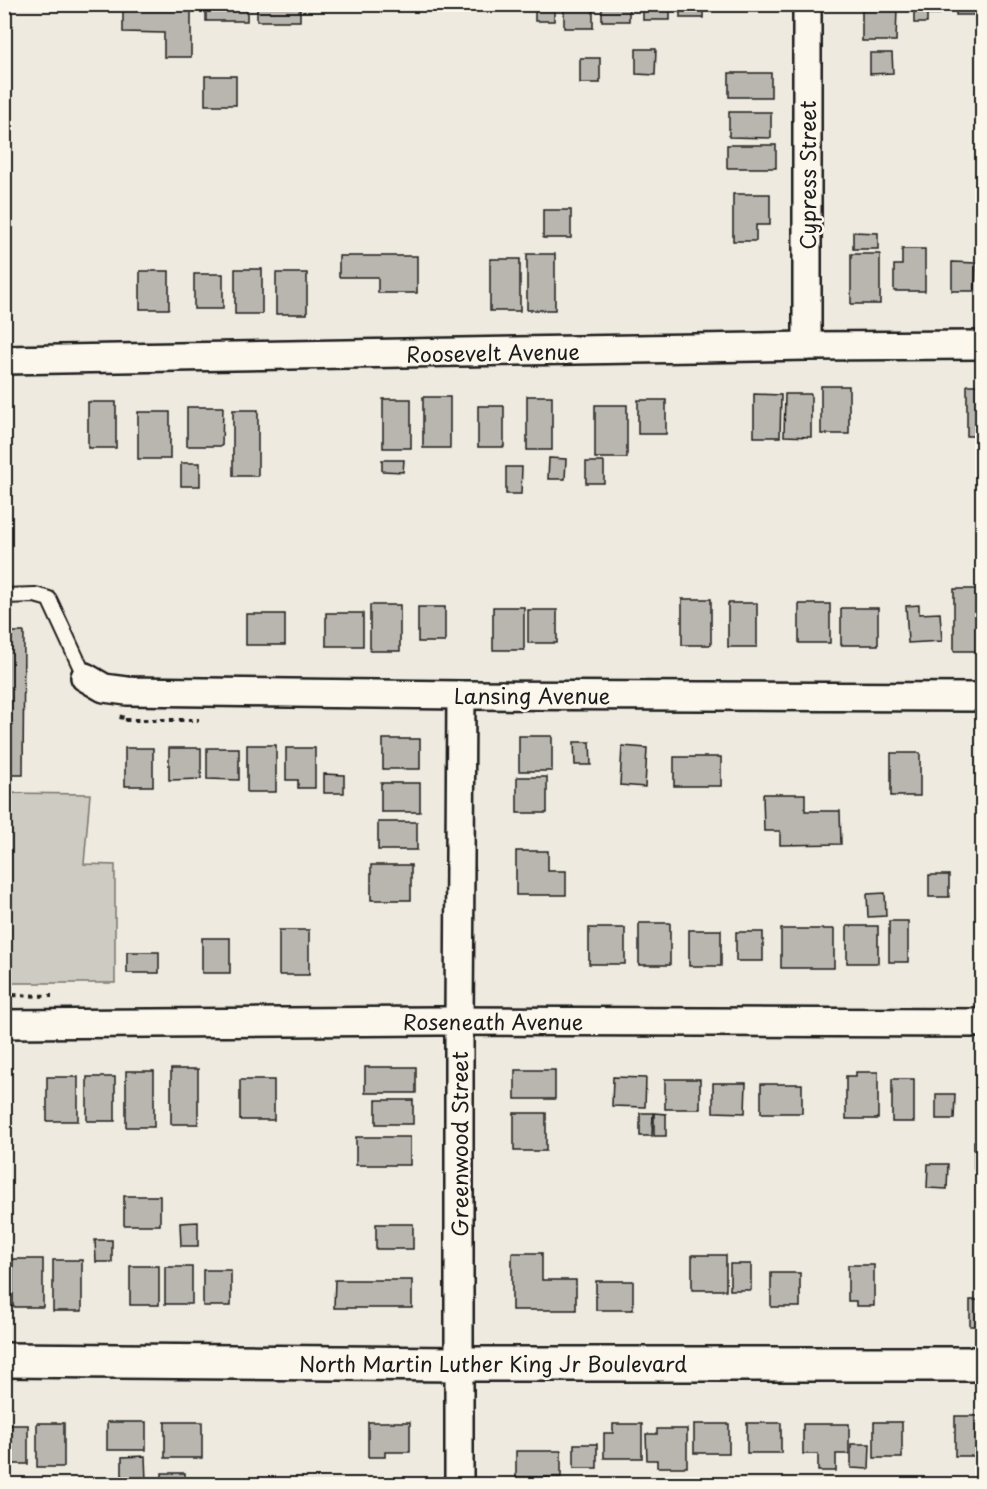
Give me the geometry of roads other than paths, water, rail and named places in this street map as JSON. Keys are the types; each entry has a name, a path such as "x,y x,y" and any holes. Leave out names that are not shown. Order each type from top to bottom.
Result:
{"street":[{"name":"Cypress Street","path":"807,4 807,346"},
{"name":"Roosevelt Avenue","path":"4,360 982,345"},
{"name":"Lansing Avenue","path":"85,677 104,688 127,691 982,697"},
{"name":"Greenwood Street","path":"459,1485 461,695"},
{"name":"Roseneath Avenue","path":"4,1024 459,1021 982,1023"},
{"name":"North Martin Luther King Jr Boulevard","path":"4,1360 459,1364 982,1364"}],"lane":[{"path":"4,596 35,595 49,598 85,677"}]}
